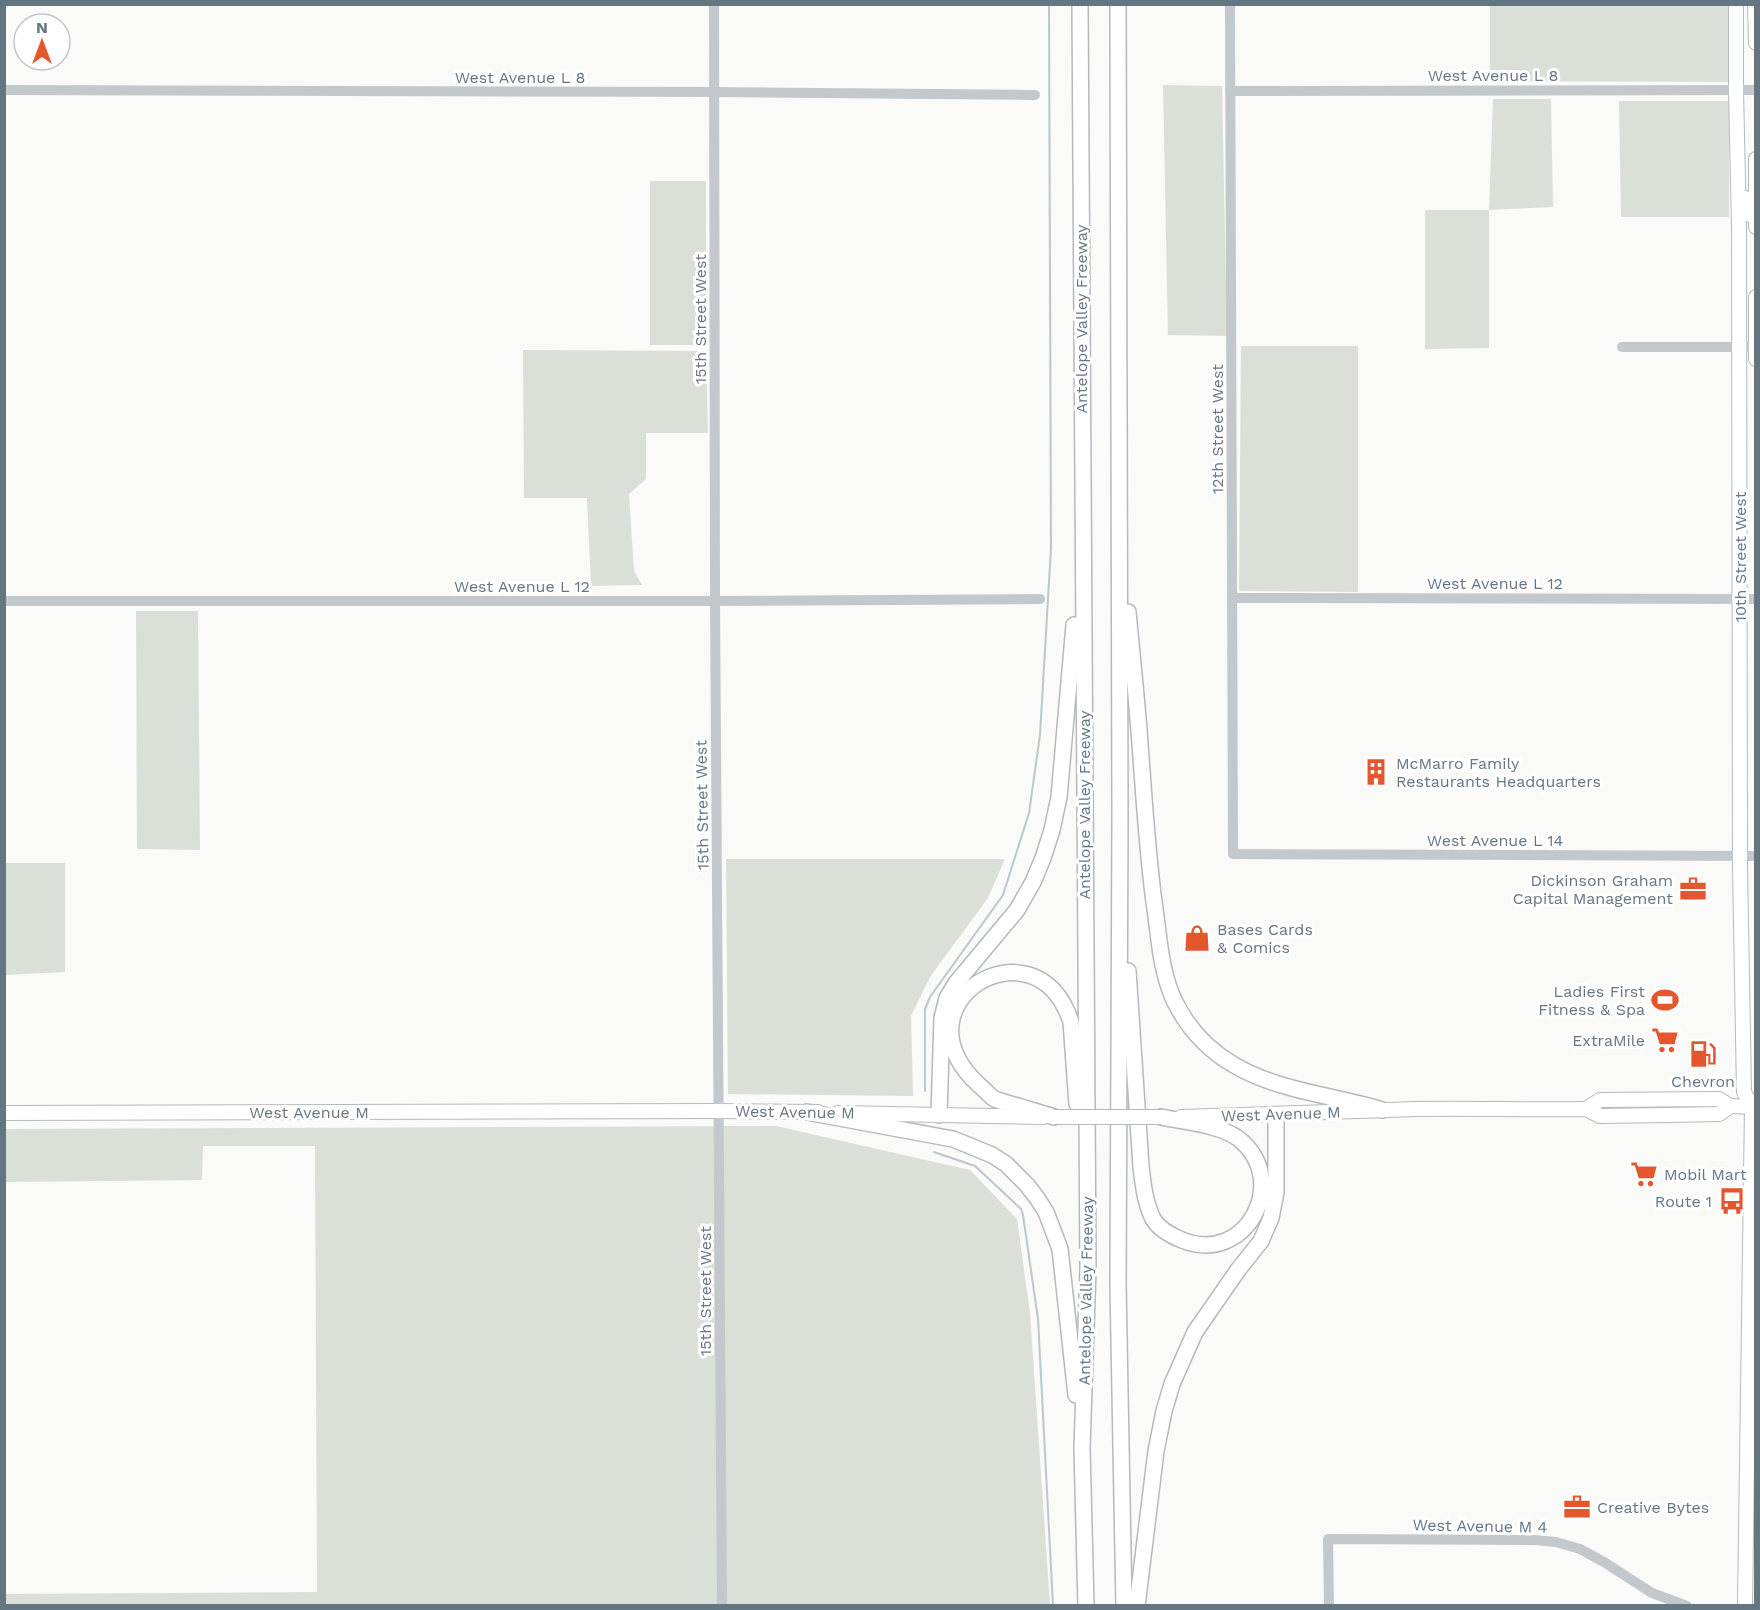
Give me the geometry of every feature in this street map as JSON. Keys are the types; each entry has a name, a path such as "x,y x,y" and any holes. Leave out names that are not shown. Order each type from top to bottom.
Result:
{"highway":[{"name":"Antelope Valley Freeway","path":"1080,4 1088,1269 1082,1448 1086,1605"},
{"name":"Antelope Valley Freeway","path":"1118,4 1120,848 1118,1285 1124,1605"},
{"path":"1119,518 1140,742 1147,847 1162,957 1166,980 1173,998 1191,1029 1235,1066 1280,1085 1353,1101 1382,1110"},
{"path":"939,1115 942,1017 947,999 956,983 1017,910 1036,874 1052,830 1059,798 1074,626 1083,593"},
{"path":"1120,848 1145,1197 1155,1221 1171,1236 1194,1245 1225,1242 1246,1228 1259,1206 1262,1191 1260,1169 1252,1153 1239,1139 1223,1130 1161,1117"},
{"path":"1054,1117 994,1099 969,1076 960,1064 954,1050 951,1024 962,998 979,981 1002,973 1031,976 1058,994 1068,1012 1073,1032 1088,1269"},
{"path":"807,1112 953,1139 992,1155 1006,1164 1027,1185 1046,1212 1060,1249 1082,1448"},
{"path":"1137,1605 1156,1451 1164,1411 1172,1384 1195,1332 1261,1241 1271,1218 1276,1192 1276,1115"}],"main road":[{"name":"10th Street West","path":"1736,4 1744,1092 1754,1105 1745,1605"},
{"path":"1755,4 1755,43"},
{"path":"1737,153 1745,176 1746,208 1748,214 1755,217"},
{"path":"1755,159 1755,227"},
{"path":"1755,297 1755,359"},
{"name":"West Avenue M","path":"4,1113 719,1111 1161,1117 1382,1110 1586,1109 1600,1116 1719,1114 1730,1106 1754,1105"}],"street":[{"name":"15th Street West","path":"714,4 715,601 722,1605"},
{"name":"12th Street West","path":"1230,4 1234,598 1233,854"},
{"name":"West Avenue L 8","path":"4,90 715,92 1035,96"},
{"name":"West Avenue L 8","path":"1230,91 1755,90"},
{"path":"1622,347 1755,347"},
{"name":"West Avenue L 12","path":"1234,598 1755,599"},
{"name":"West Avenue L 12","path":"4,601 1040,599"},
{"name":"West Avenue L 14","path":"1233,854 1755,856"},
{"name":"West Avenue M 4","path":"1329,1605 1328,1539 1556,1542 1580,1549 1652,1593 1687,1605"}],"shaded area":[{"path":"1490,5 1729,5 1729,82 1490,81"},
{"path":"1163,85 1222,86 1227,336 1168,335"},
{"path":"1493,99 1551,99 1553,207 1489,210"},
{"path":"1619,101 1729,101 1729,217 1621,217"},
{"path":"650,181 706,181 706,345 650,345"},
{"path":"1425,210 1489,210 1489,348 1425,349"},
{"path":"1241,346 1358,346 1358,592 1239,591"},
{"path":"523,350 706,351 708,433 646,433 646,479 629,494 634,571 642,585 591,586 587,498 524,498"},
{"path":"136,611 198,611 200,850 137,849"},
{"path":"726,859 1005,859 988,898 930,977 911,1016 913,1096 728,1094"},
{"path":"5,863 65,863 65,972 5,975"},
{"path":"776,1126 970,1170 1017,1219 1030,1313 1050,1605 5,1606 4,1594 317,1592 315,1146 203,1146 202,1180 5,1182 5,1129"}],"waterway":[{"path":"925,1091 925,1009 930,997 1003,895 1029,813 1040,735 1051,548 1049,4"},
{"path":"934,1152 975,1166 1021,1209 1023,1215 1038,1319 1053,1606"}],"place":[{"name":"McMarro Family Restaurants Headquarters","path":"1376,772"},
{"name":"Dickinson Graham Capital Management","path":"1693,889"},
{"name":"Bases Cards & Comics","path":"1197,938"},
{"name":"Ladies First Fitness & Spa","path":"1665,1000"},
{"name":"ExtraMile","path":"1665,1040"},
{"name":"Chevron","path":"1703,1054"},
{"name":"Mobil Mart","path":"1644,1174"},
{"name":"Route 1","path":"1732,1201"},
{"name":"Creative Bytes","path":"1577,1507"}]}
